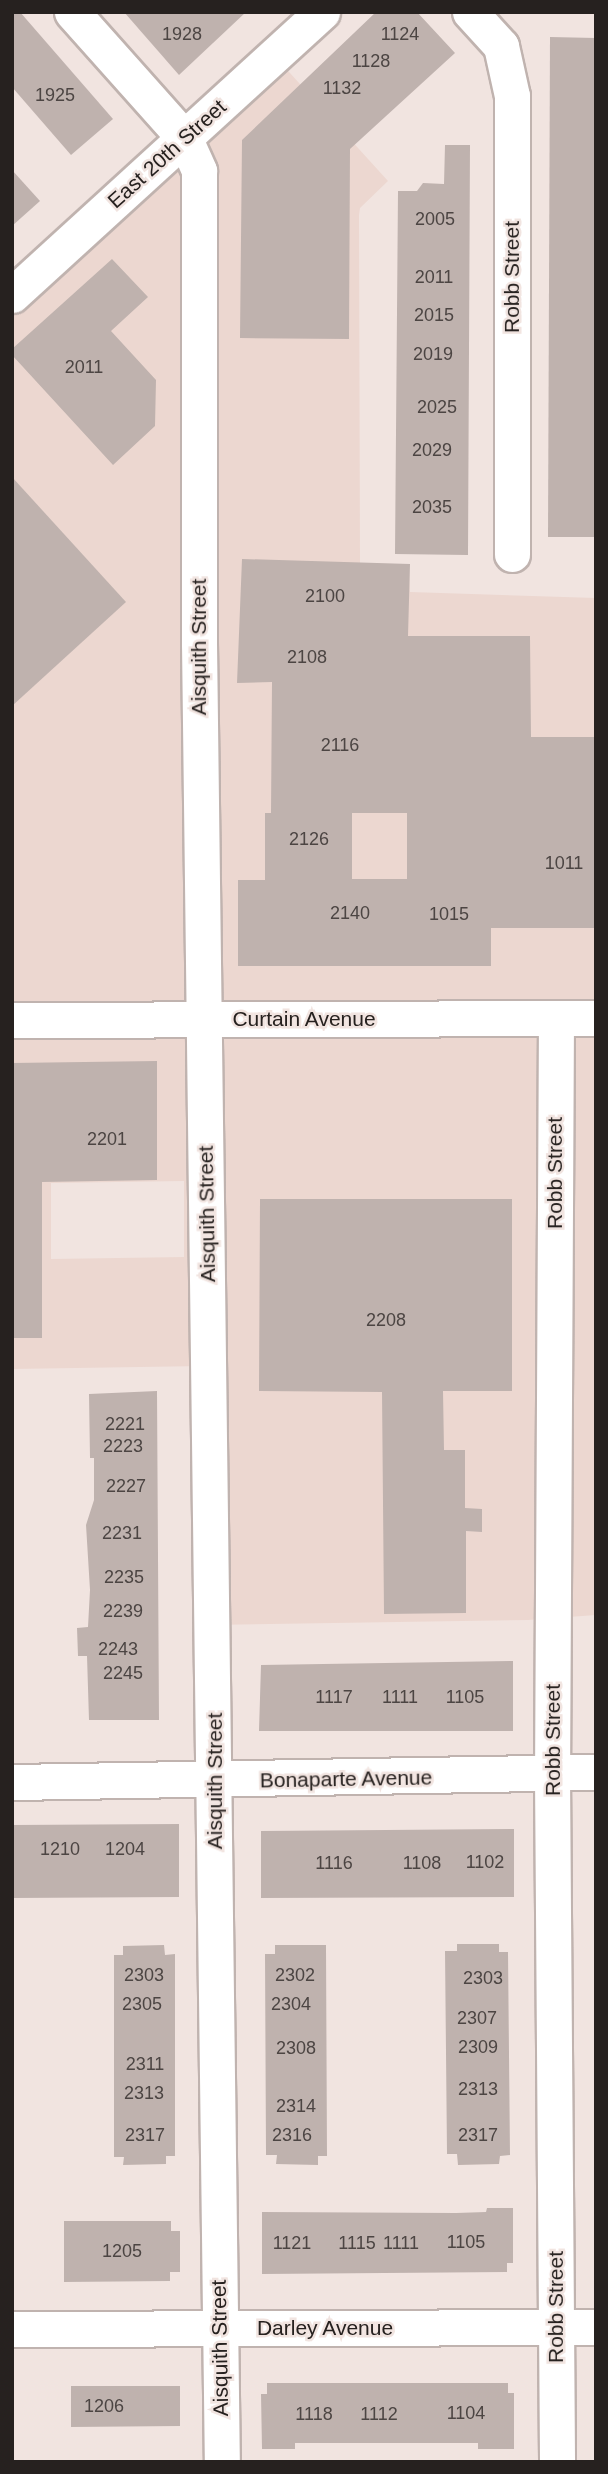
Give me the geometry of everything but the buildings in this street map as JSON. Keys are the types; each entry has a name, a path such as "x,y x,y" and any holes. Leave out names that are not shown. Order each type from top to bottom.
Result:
{"street":[{"name":"Aisquith Street","path":"72,12 185,139 199,171 203,1020 222,2462"},
{"name":"East 20th Street","path":"12,295 322,12"},
{"name":"Robb Street","path":"470,12 501,46 512,96 512,554"},
{"name":"Robb Street","path":"556,1018 552,1775 556,2462"},
{"name":"Curtain Avenue","path":"12,1020 596,1018"},
{"name":"Bonaparte Avenue","path":"12,1782 215,1782 596,1772"},
{"name":"Darley Avenue","path":"12,2329 596,2327"}],"shaded area":[{"path":"270,51 388,181 360,208 359,215 360,563 409,567 410,592 596,598 596,1615 528,1620 209,1625 204,1366 12,1369 12,290","holes":["184,1181 184,1257 51,1259 51,1183"]}]}
